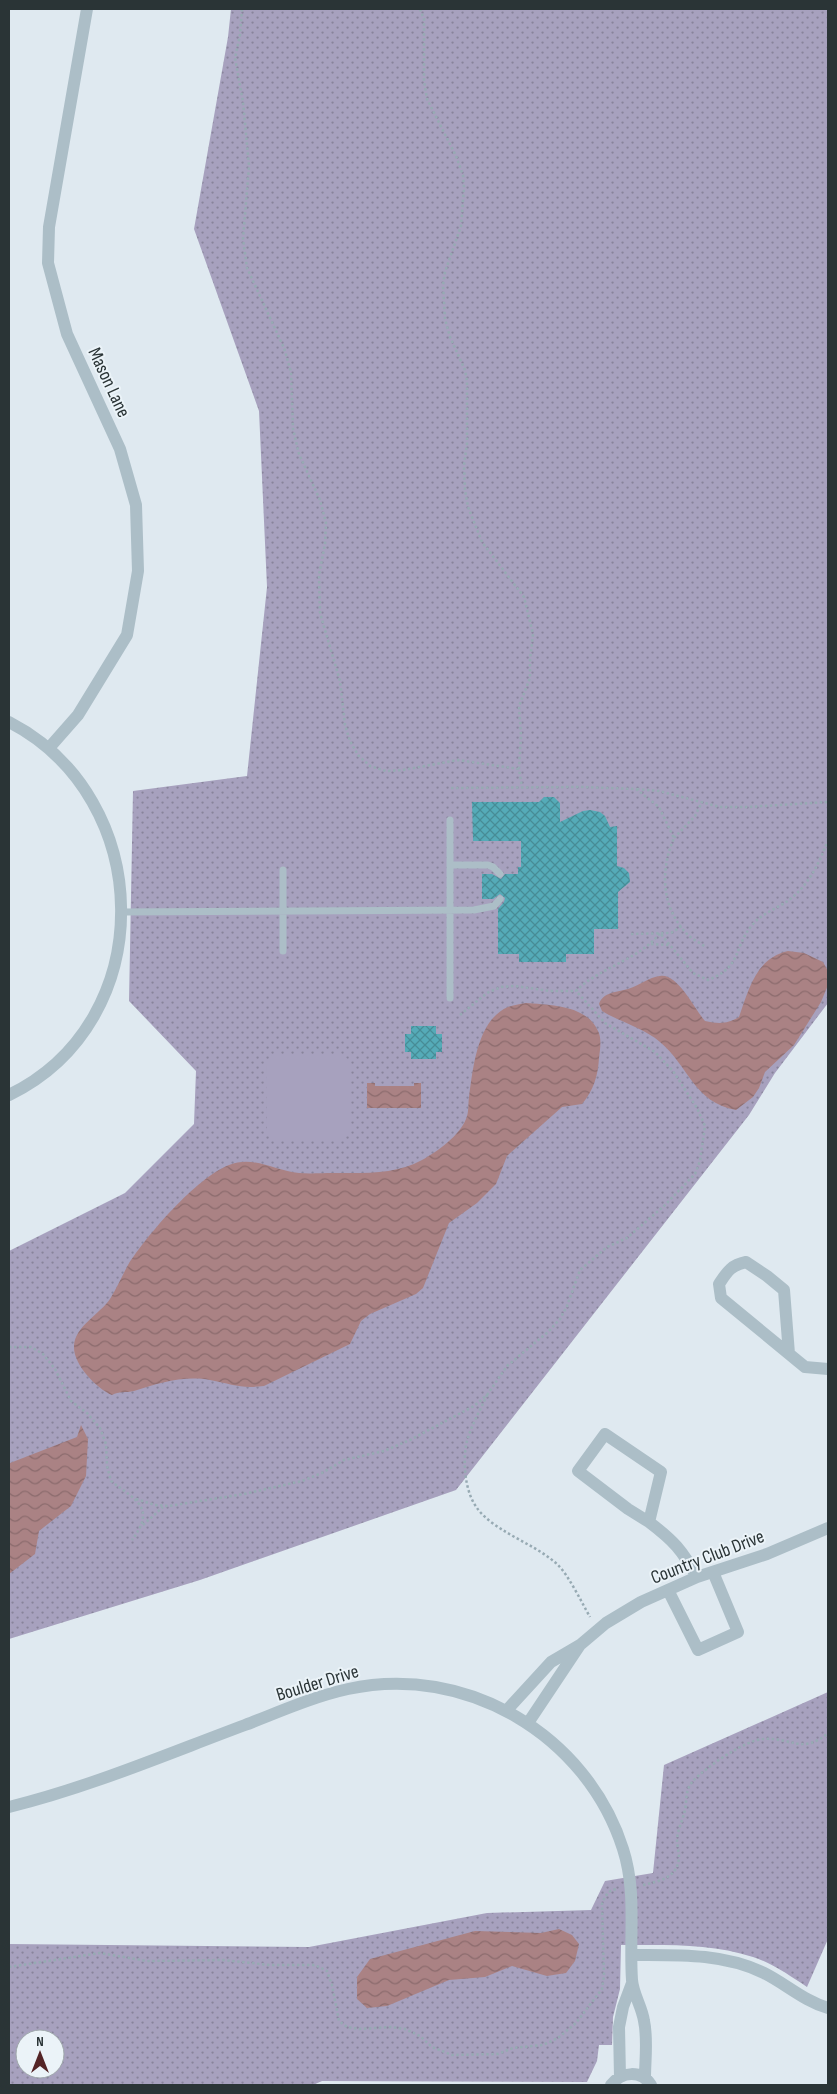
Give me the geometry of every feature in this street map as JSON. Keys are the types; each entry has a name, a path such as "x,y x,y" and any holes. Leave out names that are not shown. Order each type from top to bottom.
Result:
{"street":[{"name":"Mason Lane","path":"49,748 78,715 127,635 138,571 136,506 120,449 67,334 48,263 51,218 87,9"},
{"path":"9,722 49,748 79,781 92,800 106,827 121,888 123,912 122,930 115,964 104,995 87,1025 73,1044 45,1072 9,1095"},
{"path":"790,1354 784,1290 746,1262 736,1264 728,1269 719,1284 721,1298 790,1354 805,1366 828,1369"},
{"path":"649,1522 661,1472 605,1434 578,1471 672,1539 685,1556 697,1577"},
{"name":"Country Club Drive","path":"507,1710 551,1662 580,1645 598,1630 641,1602 697,1577 768,1554 828,1528"},
{"path":"668,1590 698,1650 738,1632 712,1572"},
{"name":"Country Club Drive","path":"528,1723 580,1645"},
{"name":"Boulder Drive","path":"9,1807 91,1783 308,1701 347,1689 378,1684 427,1686 473,1696 507,1710 528,1723 547,1737 570,1759 600,1798 612,1820 623,1849 631,1880 632,1983 645,2022 648,2081 630,2074 615,2081 619,2027 623,2007 632,1983"},
{"path":"632,1956 688,1956 736,1963 765,1973 797,1994 828,2008"}],"lane":[{"path":"450,820 450,998"},
{"path":"450,864 488,865 500,874"},
{"path":"283,870 283,952"},
{"path":"123,912 487,908 494,906 500,899"}],"path":[{"path":"242,9 240,35 235,58 249,166 243,239 247,268 284,348 291,372 293,429 299,454 320,500 326,523 325,544 319,575 320,613 340,681 345,725 350,741 358,755 370,766 386,771 403,770 458,760 505,765 519,769"},
{"path":"420,9 424,19 424,81 427,98 456,156 463,175 464,188 461,226 445,272 443,285 445,319 450,337 465,370 467,381 467,444 464,465 468,507 482,542 524,598 533,634 530,678 519,706 521,735 519,769 522,787"},
{"path":"451,788 636,789 659,791 720,807 828,802"},
{"path":"636,789 659,806 674,838"},
{"path":"702,802 695,816 674,838 665,865 665,889 672,913 687,934 706,947"},
{"path":"660,933 693,973 708,980 722,974 732,965 743,936 756,921 789,900 813,875 822,859 828,840"},
{"path":"631,934 671,933 682,926"},
{"path":"460,1015 487,993 501,987 515,986 550,991 576,991 587,980 651,944 660,933"},
{"path":"651,944 670,945"},
{"path":"576,991 605,1023 655,1052 681,1083 698,1108 704,1126 700,1161 695,1174 659,1211 627,1238 607,1247 580,1270 567,1306 560,1319 548,1332 507,1366 487,1395 466,1444 465,1463 468,1485 476,1508 507,1533 534,1547 559,1566 598,1630"},
{"path":"9,1347 31,1347 42,1354 55,1369 72,1401 87,1413 100,1428 106,1444 107,1466 111,1481 136,1499 164,1506 193,1503 302,1481 322,1473 344,1460 384,1451 410,1440 474,1406 487,1395"},
{"path":"136,1499 142,1512 143,1525"},
{"path":"132,1540 143,1525 164,1506"},
{"path":"640,1885 667,1879 677,1868 679,1857 677,1837 685,1809 687,1788 694,1780 726,1755 762,1738 810,1745 828,1733"},
{"path":"9,1967 100,1953 147,1961 223,1960 270,1965 315,1965 327,1971 332,1985 339,2021 347,2027 359,2029 391,2026 405,2029 420,2036 432,2048 452,2055 498,2054 514,2048 543,2045 558,2038 576,2024 602,1990 604,1976 602,1904 605,1895 611,1890 621,1888"}],"shaded area":[{"path":"231,9 828,9 828,1003 775,1073 749,1115 456,1490 200,1580 9,1639 9,1251 125,1193 194,1124 196,1071 129,1001 133,791 247,776 267,587 259,411 194,229 228,37"},
{"path":"272,1055 343,1055 350,1061 350,1132 344,1139 273,1139 267,1133 266,1062"},
{"path":"828,1692 828,1939 807,1987 767,1963 737,1952 688,1946 621,1945 620,1989 613,2017 612,2045 599,2045 597,2061 587,2082 322,2081 313,2085 9,2085 9,1944 309,1947 487,1913 591,1910 605,1881 653,1873 664,1765"}],"water":[{"path":"788,951 804,953 823,962 828,971 828,985 821,1002 794,1045 765,1072 759,1088 753,1097 736,1110 722,1106 701,1091 670,1051 654,1037 602,1011 599,1004 604,997 611,993 632,988 660,976 673,980 680,986 705,1021 719,1023 731,1021 739,1017 750,986 761,968 768,960"},
{"path":"526,1003 567,1008 577,1011 593,1022 600,1041 595,1082 582,1104 562,1107 507,1156 496,1184 477,1203 449,1223 423,1288 416,1294 370,1314 361,1321 350,1344 264,1386 242,1386 191,1378 112,1395 99,1387 81,1368 74,1346 79,1332 106,1305 128,1265 147,1239 173,1209 202,1182 216,1172 238,1162 256,1163 299,1173 356,1173 390,1171 422,1160 441,1148 453,1137 466,1119 472,1073 478,1046 489,1023 498,1013 508,1007"},
{"path":"367,1083 375,1083 375,1086 414,1086 414,1083 421,1083 421,1108 367,1108"},
{"path":"81,1425 88,1439 86,1476 71,1506 39,1531 35,1554 9,1574 10,1463 77,1437"},
{"path":"559,1929 572,1935 579,1944 575,1961 566,1973 547,1976 512,1966 485,1977 449,1980 387,2006 367,2008 357,1999 357,1977 370,1959 475,1931 541,1933"}],"building":[{"path":"544,797 554,797 560,803 560,822 583,811 590,810 600,812 605,816 610,827 617,826 617,866 624,868 629,873 630,882 618,892 618,929 594,929 594,954 566,954 566,962 519,962 519,954 498,954 498,909 505,898 500,894 493,899 482,899 482,874 492,874 501,879 505,874 518,874 518,867 521,867 521,841 473,841 472,802 539,802"},
{"path":"411,1026 436,1026 436,1034 442,1034 442,1052 436,1052 436,1059 411,1059 411,1052 405,1052 405,1034 411,1034"}]}
